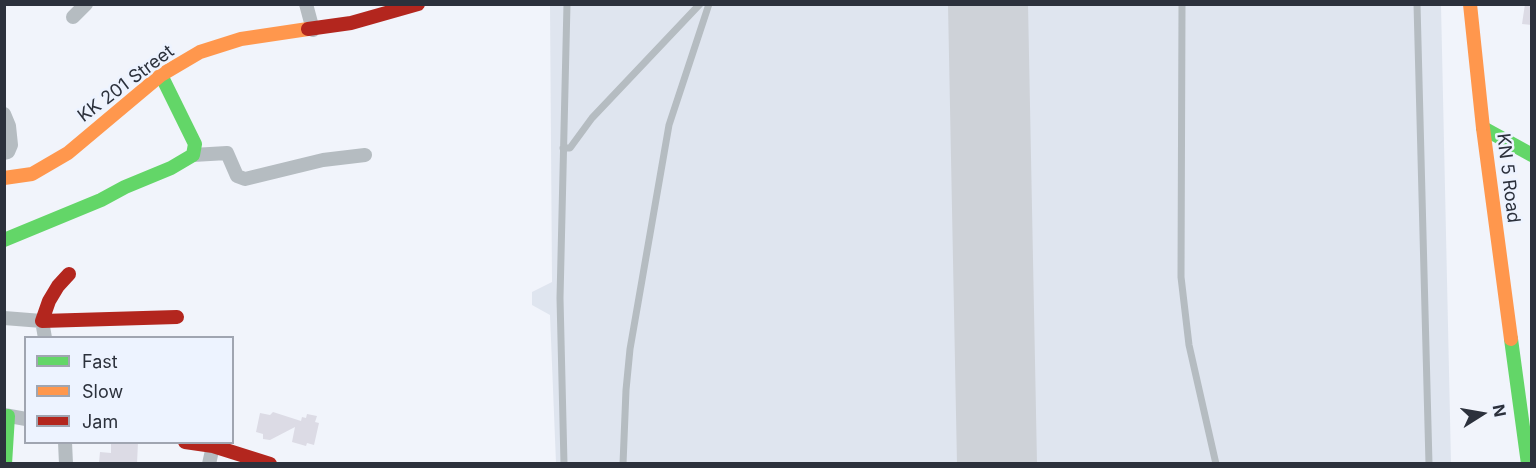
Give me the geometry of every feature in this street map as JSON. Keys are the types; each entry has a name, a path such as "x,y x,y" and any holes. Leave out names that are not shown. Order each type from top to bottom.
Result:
{"main road":[{"name":"KK 201 Street","path":"4,178 32,174 68,153 161,75 200,52 241,39 351,23 418,4"},
{"name":"KN 5 Road","path":"1470,4 1483,128 1529,454"},
{"path":"4,240 101,200 124,187 171,168 193,155 195,144 161,75"},
{"path":"1483,128 1532,156"},
{"path":"69,274 58,286 42,321 177,317"},
{"path":"4,464 6,416"},
{"path":"199,444 213,446 270,464"}],"street":[{"path":"73,17 86,4"},
{"path":"306,4 313,30"},
{"path":"4,114 9,126 11,145 8,152 4,153"},
{"path":"193,155 227,153 237,176 244,179 323,160 365,155"},
{"path":"4,318 42,321 45,336"},
{"path":"6,416 24,419"},
{"path":"65,444 66,464"},
{"path":"209,464 213,446"}],"lane":[{"path":"564,464 560,298 567,4"},
{"path":"564,148 570,148 592,118 700,4"},
{"path":"623,464 630,349 669,125 709,4"},
{"path":"1182,4 1181,277 1189,345 1216,464"},
{"path":"1417,4 1429,464"}],"shaded area":[{"path":"550,5 1441,5 1451,463 556,463 550,315 532,305 532,292 552,282"}],"building":[{"path":"1525,4 1532,4 1532,25 1522,24"},
{"path":"273,412 301,421 302,417 306,418 307,414 317,416 315,422 319,423 314,445 307,443 306,446 292,442 295,427 270,440 263,439 263,434 256,432 260,413 270,415"},
{"path":"111,444 138,444 137,464 99,463 100,452 111,453"}],"runway":[{"path":"988,4 997,464"}],"traffic: fast":[{"path":"4,240 101,200 125,187 171,168 193,155 195,144 161,75"},
{"path":"1483,128 1532,155"},
{"path":"1511,339 1528,464"},
{"path":"5,464 8,416"}],"traffic: slow":[{"path":"1470,4 1483,128 1511,339"},
{"path":"4,178 32,174 68,153 161,75 200,52 241,39 308,29"}],"traffic: jam":[{"path":"308,29 351,23 418,4"},
{"path":"69,274 49,301 42,321 177,317"},
{"path":"199,444 213,446 270,464"}]}
